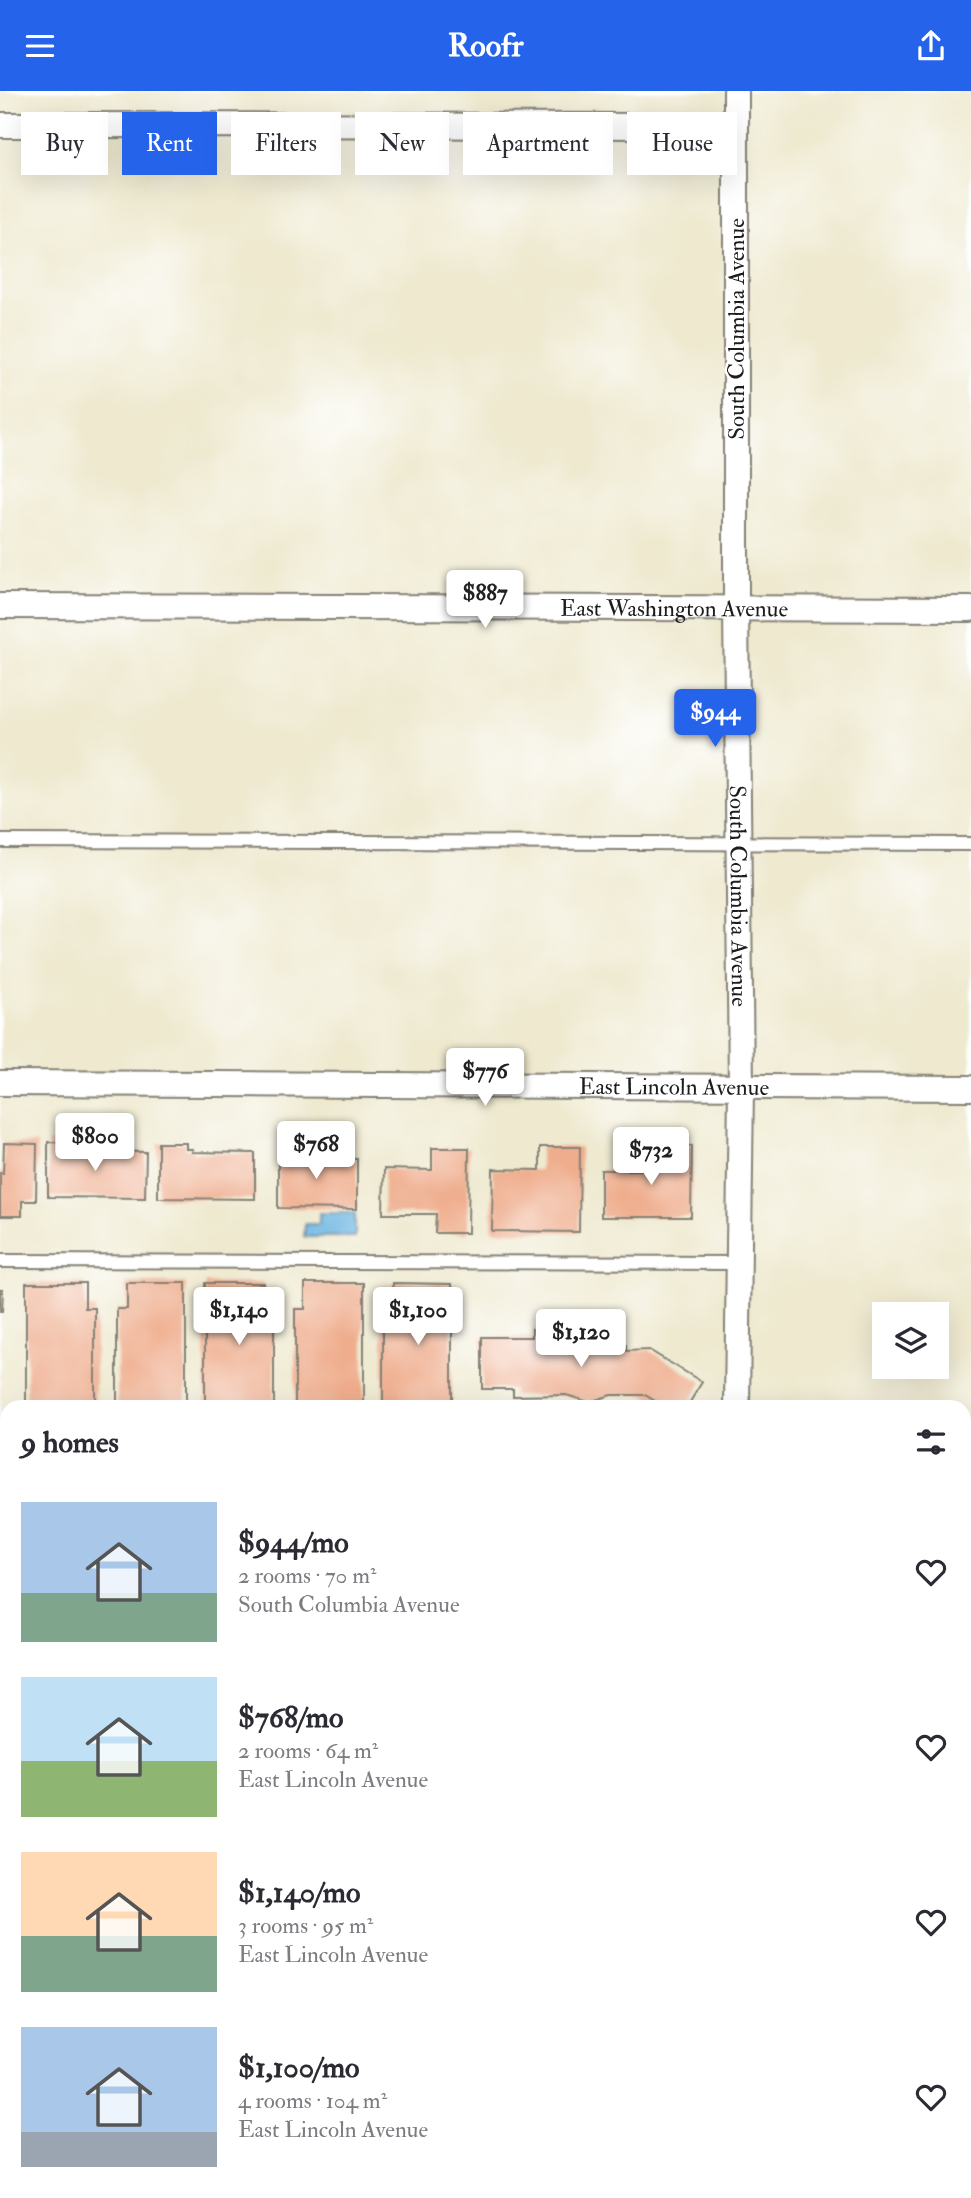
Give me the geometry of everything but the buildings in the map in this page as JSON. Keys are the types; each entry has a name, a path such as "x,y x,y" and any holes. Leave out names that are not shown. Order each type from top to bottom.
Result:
{"street":[{"name":"South Columbia Avenue","path":"735,112 736,91"},
{"path":"0,125 627,126"},
{"name":"South Columbia Avenue","path":"735,175 741,1087 737,1400"},
{"name":"East Washington Avenue","path":"0,606 971,609"},
{"name":"East Lincoln Avenue","path":"0,1083 971,1088"}],"lane":[{"path":"0,841 971,843"},
{"path":"0,1261 738,1263"}],"water":[{"path":"319,1213 355,1213 355,1237 304,1237 305,1224 319,1224"}]}
